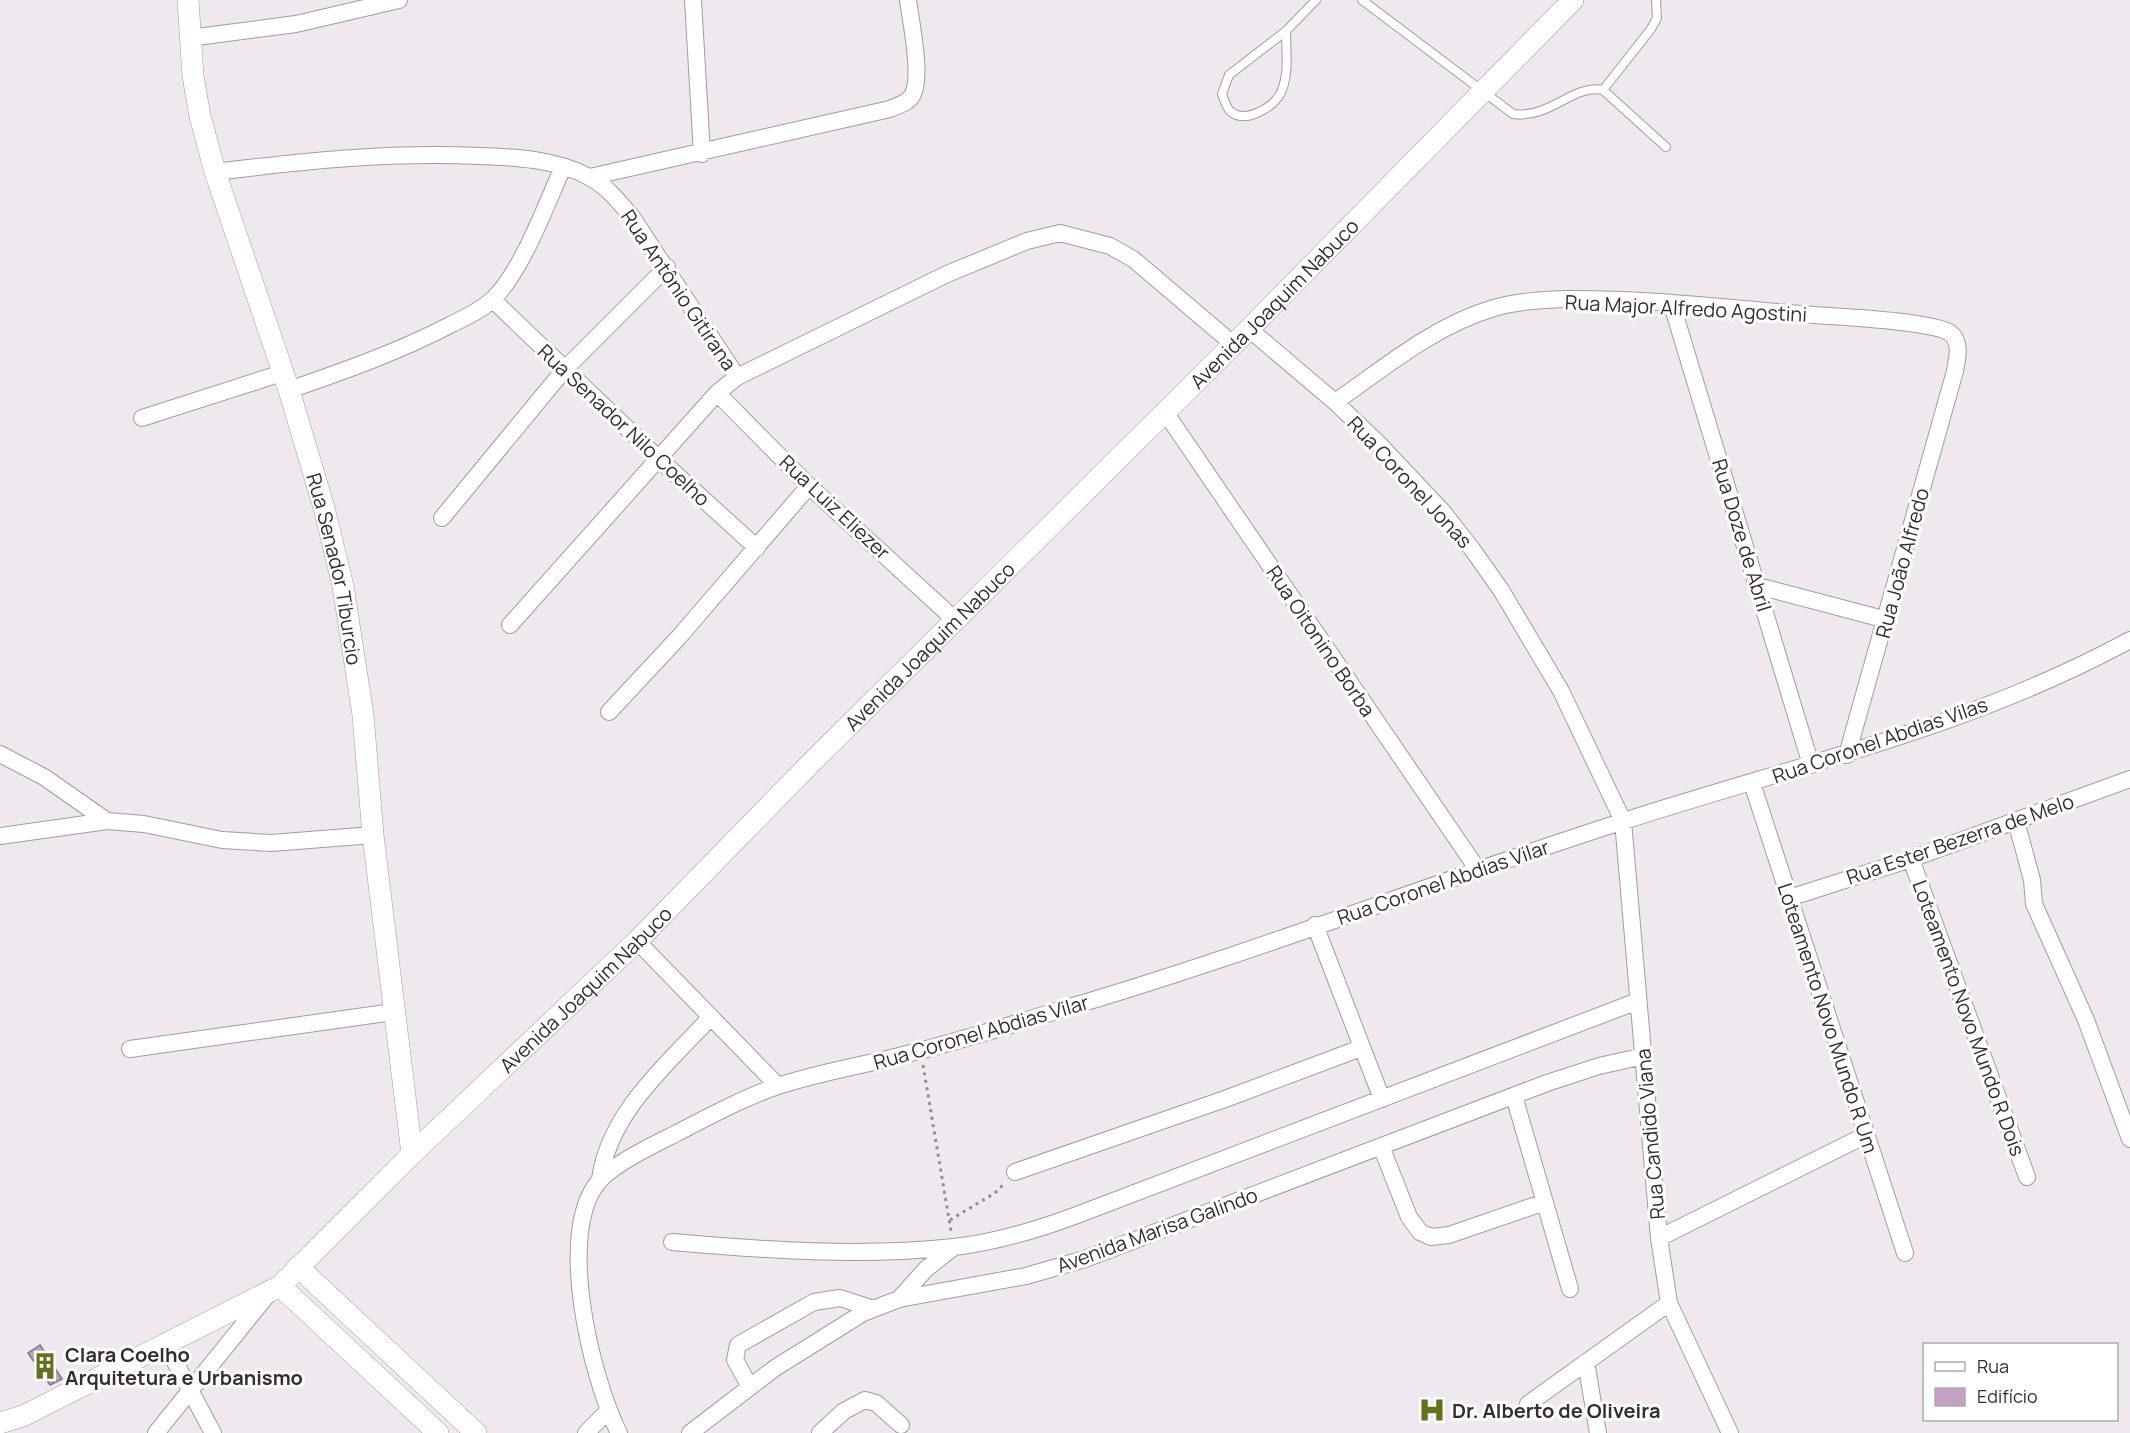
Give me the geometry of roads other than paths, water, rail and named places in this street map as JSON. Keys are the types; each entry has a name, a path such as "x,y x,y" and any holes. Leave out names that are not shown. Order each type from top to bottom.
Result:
{"street":[{"name":"Rua Senador Tiburcio","path":"188,0 189,39 200,116 215,172 286,381 324,508 343,586 363,715 373,835 412,1154"},
{"path":"189,39 296,24 399,0"},
{"path":"693,0 702,154"},
{"path":"590,177 702,154 890,109 907,102 914,93 916,75 908,0"},
{"name":"Avenida Joaquim Nabuco","path":"275,1289 412,1154 637,942 954,619 1249,329 1573,0"},
{"name":"Rua Antônio Gitirana","path":"215,172 351,156 416,155 510,157 564,167 590,177 613,195 632,217 667,267 737,377 947,274 1027,241 1060,233 1110,246 1133,259 1233,344"},
{"path":"142,418 286,381 410,345 467,317 493,300 514,269 564,167"},
{"path":"442,518 564,370 667,267"},
{"name":"Rua Major Alfredo Agostini","path":"1335,402 1439,332 1494,308 1566,299 1672,304 1877,320 1934,328 1950,333 1957,342 1958,355 1955,371"},
{"name":"Rua Senador Nilo Coelho","path":"493,300 564,370 757,548"},
{"name":"Rua Doze de Abril","path":"1672,304 1811,765"},
{"name":"Rua Coronel Jonas","path":"1249,329 1335,402 1443,512 1501,590 1561,691 1623,821"},
{"name":"Rua João Alfredo","path":"1847,755 1887,620 1955,371"},
{"path":"510,625 717,393 737,377"},
{"name":"Rua Luiz Eliezer","path":"717,393 809,486 954,619"},
{"name":"Rua Oitonino Borba","path":"1165,412 1478,870"},
{"path":"609,712 757,548 809,486"},
{"path":"1758,586 1887,620"},
{"name":"Rua Coronel Abdias Vilas","path":"1623,821 1847,755 2009,695 2093,660 2130,640"},
{"path":"0,754 44,777 107,821"},
{"name":"Rua Ester Bezerra de Melo","path":"1789,898 1911,859 2130,779"},
{"name":"Loteamento Novo Mundo R Um","path":"1752,783 1905,1253"},
{"path":"0,836 107,821 144,824 222,840 271,843 373,835"},
{"name":"Rua Coronel Abdias Vilar","path":"600,1179 651,1146 778,1086 921,1050 1178,975 1315,925 1623,821"},
{"name":"Rua Candido Viana","path":"1623,821 1659,1238 1669,1303 1730,1433"},
{"path":"2016,821 2032,880 2034,904 2086,1020 2130,1139"},
{"name":"Loteamento Novo Mundo R Dois","path":"1911,859 2027,1177"},
{"path":"1315,925 1382,1099"},
{"path":"637,942 778,1086"},
{"name":"Avenida Marisa Galindo","path":"672,1242 826,1250 954,1247 1011,1237 1057,1223 1638,1001"},
{"path":"129,1049 393,1012"},
{"path":"620,1433 609,1410 589,1344 582,1305 578,1260 583,1218 600,1179 608,1145 619,1125 646,1088 710,1018"},
{"path":"1016,1172 1226,1099 1361,1047"},
{"name":"Avenida Marisa Galindo","path":"698,1431 750,1387 829,1333 874,1309 899,1299 1001,1282 1065,1265 1574,1073 1644,1056"},
{"path":"1514,1096 1570,1289"},
{"path":"1659,1238 1866,1135"},
{"path":"1381,1146 1409,1217 1420,1232 1431,1237 1449,1235 1545,1202"},
{"path":"899,1299 926,1269 954,1247"},
{"path":"298,1267 476,1433"},
{"path":"0,1423 23,1416 166,1345 243,1303 275,1289"},
{"path":"156,1433 275,1289"},
{"path":"275,1289 438,1433"},
{"path":"750,1387 737,1368 735,1351 738,1346 814,1302 840,1298 874,1309"},
{"path":"1528,1404 1669,1303"},
{"path":"166,1345 189,1392 213,1433"},
{"path":"1586,1362 1598,1433"},
{"path":"820,1433 844,1411 865,1400 876,1403 901,1425"},
{"path":"586,1433 609,1410"}],"lane":[{"path":"1286,31 1284,81 1279,95 1268,106 1253,115 1239,115 1230,111 1222,94 1229,75 1286,31 1316,0"},
{"path":"1362,0 1514,114 1527,116 1550,108 1586,90 1603,90 1666,147"},
{"path":"1603,90 1658,18 1656,0"}],"place":[{"name":"Clara Coelho Arquitetura e Urbanismo","path":"45,1366"},
{"name":"Dr. Alberto de Oliveira","path":"1432,1410"}]}
